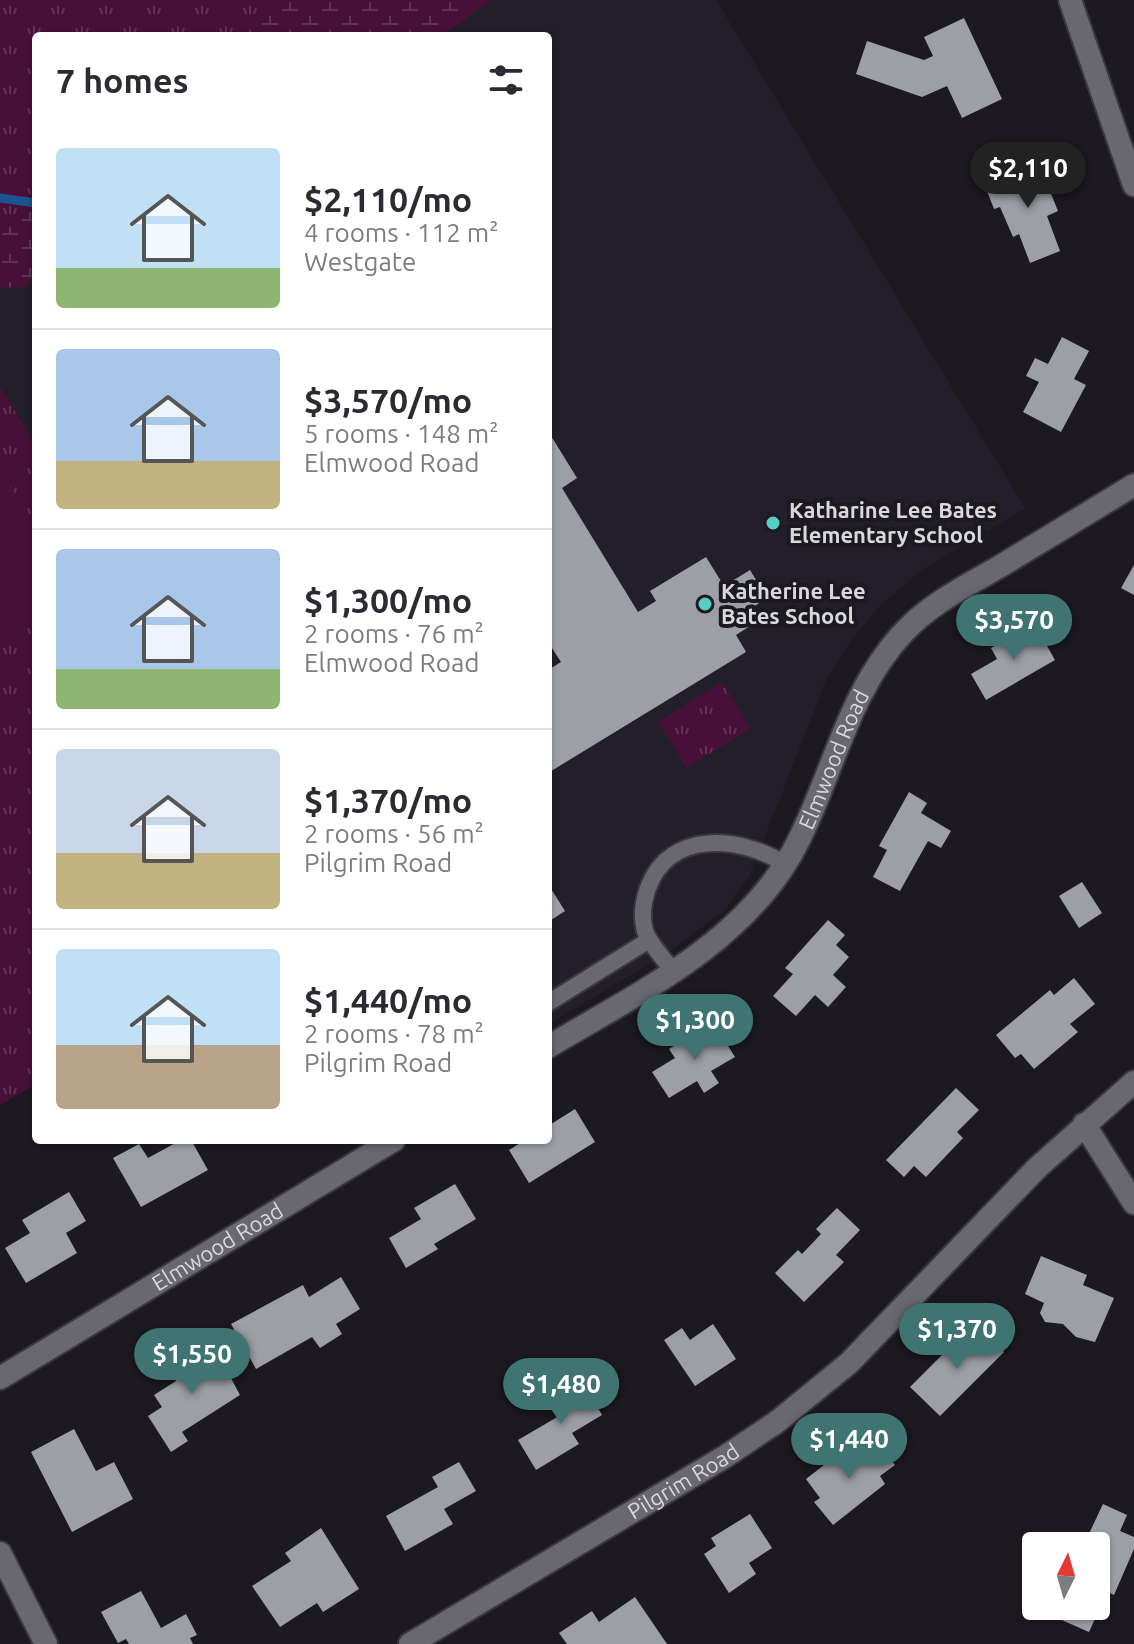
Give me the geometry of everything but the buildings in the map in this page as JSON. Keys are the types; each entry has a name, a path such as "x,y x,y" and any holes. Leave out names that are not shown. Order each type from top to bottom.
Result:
{"street":[{"path":"1070,0 1134,185"},
{"name":"Elmwood Road","path":"552,1045 674,972 736,922 785,864 863,691 904,632 947,598 1134,485"},
{"name":"Pilgrim Road","path":"410,1644 714,1464 778,1421 869,1344 1001,1203 1084,1124 1134,1082"},
{"path":"1084,1124 1134,1203"},
{"name":"Elmwood Road","path":"0,1378 387,1144"},
{"path":"0,1553 46,1644"}],"lane":[{"path":"674,972 649,940 642,915 654,873 676,853 707,843 734,843 758,849 785,864"},
{"path":"552,1001 649,940"}],"shaded area":[{"name":"Katharine Lee Bates Elementary School","path":"273,0 716,0 1025,508 922,570 881,605 849,643 826,681 749,877 724,911 666,954 552,1023 552,32 231,32"},
{"path":"32,208 32,440 0,385 0,236"}],"green space":[{"path":"0,0 273,0 231,32 32,32 32,208 0,236"},
{"path":"224,0 492,0 447,32 185,32"},
{"path":"0,180 32,187 32,283 24,287 0,288"},
{"path":"0,385 32,440 32,1086 0,1105"},
{"path":"0,471 32,520 32,625 0,648"},
{"path":"722,682 751,728 687,768 658,722"}],"waterway":[{"path":"0,198 32,202"}],"place":[{"name":"Katharine Lee Bates Elementary School","path":"773,523"},
{"name":"Katherine Lee Bates School","path":"705,604"}]}
